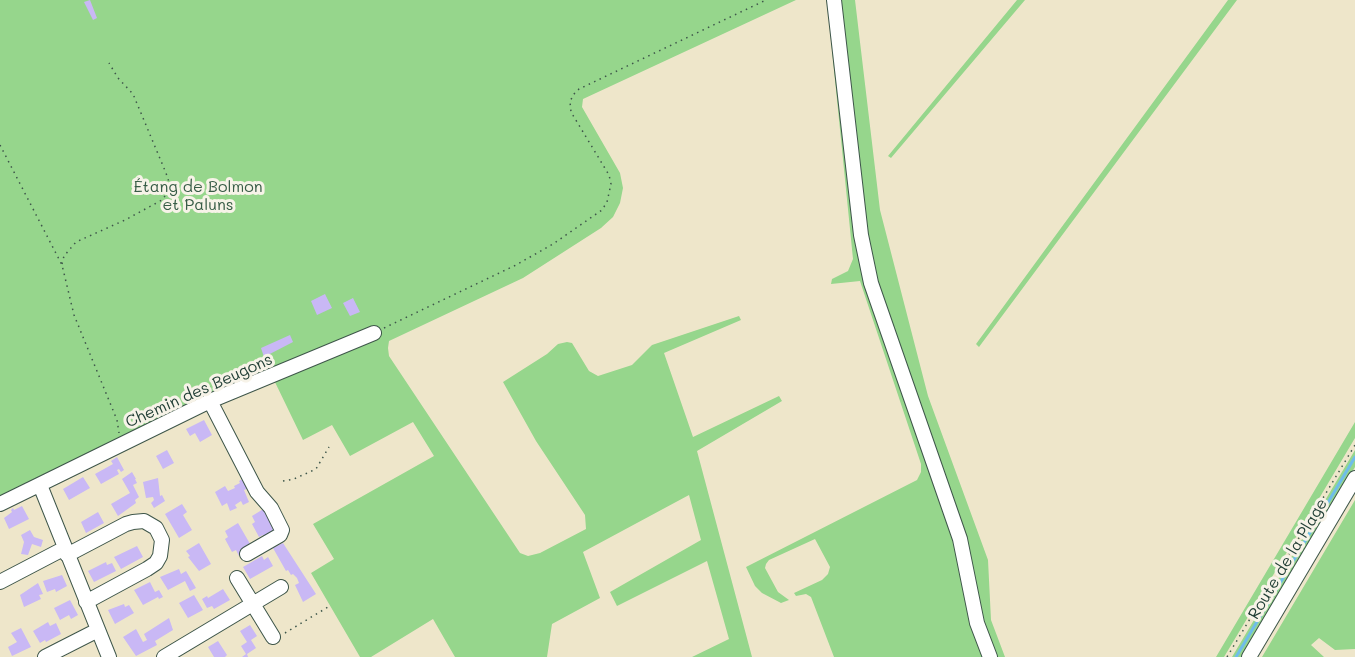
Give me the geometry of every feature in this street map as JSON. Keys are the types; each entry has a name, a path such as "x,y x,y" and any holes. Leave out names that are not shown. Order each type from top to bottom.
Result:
{"street":[{"path":"834,0 861,236 867,267 878,306 960,539 979,629 990,657"},
{"name":"Chemin des Beugons","path":"0,504 210,400 374,333"},
{"path":"210,400 257,492 271,508 282,530 280,535 247,554"},
{"name":"Route de la Plage","path":"1249,657 1355,478"},
{"path":"40,485 110,657"},
{"path":"0,582 126,524 144,522 156,528 162,540 160,556 156,563 86,602"},
{"path":"237,578 273,637"},
{"path":"167,656 281,587"},
{"path":"53,655 98,630"}],"path":[{"path":"374,333 516,265 595,216 607,202 611,184 609,176 571,112 570,102 573,95 579,89 766,0"},
{"path":"62,265 64,256 76,242 144,210 162,200 168,192 170,182 133,94 118,78 109,63"},
{"path":"0,145 62,265 74,315 117,420 119,446"},
{"path":"1227,657 1355,445"},
{"path":"283,482 316,469 329,447"},
{"path":"273,637 278,638 328,607"}],"green space":[{"name":"Étang de Bolmon et Paluns","path":"0,0 796,0 583,99 582,107 620,173 623,188 620,203 613,217 601,228 523,278 389,341 388,348 389,356 520,553 528,556 540,553 586,529 585,515 536,441 503,382 547,354 558,344 572,343 589,371 598,376 632,365 652,345 739,316 741,320 664,353 693,437 779,396 782,401 697,451 752,657 692,657 729,639 707,561 617,606 610,592 701,540 689,495 583,552 600,598 552,624 547,657 455,657 433,619 371,657 360,657 311,573 334,559 313,524 434,456 413,422 350,456 332,425 303,440 273,378 0,508"},
{"path":"827,0 855,0 880,210 928,396 988,560 991,620 1005,657 834,657 811,597 806,594 796,596 794,593 822,580 828,574 830,567 815,539 769,560 766,564 765,568 778,592 789,600 781,603 762,593 755,586 746,567 917,480 921,472 921,464 860,281 831,284 832,279 848,271 853,259"},
{"path":"1017,0 1025,0 891,158 888,156"},
{"path":"1228,0 1237,0 979,347 976,344"},
{"path":"1355,422 1355,438 1224,657 1216,657"},
{"path":"1355,450 1355,467 1243,657 1232,657"},
{"path":"1355,500 1355,649 1335,650 1319,638 1311,645 1324,657 1262,657"}],"building":[{"path":"90,0 97,18 93,20 84,2"},
{"path":"325,294 332,308 317,315 311,301"},
{"path":"353,298 360,312 350,316 343,303"},
{"path":"290,335 293,342 264,357 261,348"},
{"path":"204,420 212,435 200,442 195,433 190,436 186,429"},
{"path":"167,450 174,463 163,469 156,456"},
{"path":"117,457 124,470 121,472 117,470 119,474 101,484 95,474 113,464 111,461"},
{"path":"132,472 137,483 133,485 139,497 135,500 136,503 118,516 111,504 130,493 122,479"},
{"path":"83,477 90,488 69,500 63,489"},
{"path":"158,478 160,496 162,495 165,501 154,508 151,503 154,500 153,497 146,498 143,482"},
{"path":"244,478 249,488 244,490 249,502 243,505 241,501 235,505 237,508 230,511 227,503 222,506 215,492 225,486 228,491 235,488 234,486"},
{"path":"182,504 187,512 183,515 192,530 179,538 165,514"},
{"path":"22,506 29,519 9,529 4,518 12,512 13,508 14,510"},
{"path":"265,508 280,534 266,541 263,535 259,537 252,524 255,522 252,516"},
{"path":"98,512 104,523 86,533 81,522"},
{"path":"238,523 253,549 239,556 236,550 232,552 225,539 228,537 225,531"},
{"path":"30,530 34,537 43,540 41,547 32,544 28,555 21,554 24,542 21,535"},
{"path":"199,543 211,564 199,571 186,551"},
{"path":"283,543 316,594 303,602 295,585 299,583 297,578 288,570 286,571 273,548"},
{"path":"137,546 143,557 121,569 114,557"},
{"path":"262,556 264,560 268,557 273,566 250,579 243,567"},
{"path":"106,562 107,565 112,563 116,571 94,582 88,571"},
{"path":"179,569 181,574 186,571 196,588 190,591 185,581 168,590 160,577"},
{"path":"62,575 67,586 56,592 55,589 47,592 43,581"},
{"path":"150,582 155,592 159,590 163,597 159,599 158,597 143,605 134,590"},
{"path":"38,583 43,594 39,595 41,599 24,607 20,595"},
{"path":"223,589 230,600 214,609 212,606 207,608 202,599"},
{"path":"194,595 203,610 188,618 179,603"},
{"path":"70,600 78,615 71,619 69,615 60,620 54,608"},
{"path":"124,604 125,607 129,605 134,613 115,624 108,610"},
{"path":"169,618 173,630 155,641 157,645 136,656 123,637 136,629 143,642 147,640 144,634"},
{"path":"48,622 50,626 56,623 61,634 40,643 33,631"},
{"path":"250,625 257,636 251,640 256,648 247,654 248,657 242,657 246,654 241,646 247,642 240,631"},
{"path":"21,628 31,647 12,656 8,647 17,642 11,633"},
{"path":"218,641 227,655 225,657 214,657 208,647"}],"waterway":[{"path":"1236,657 1355,457"}]}
